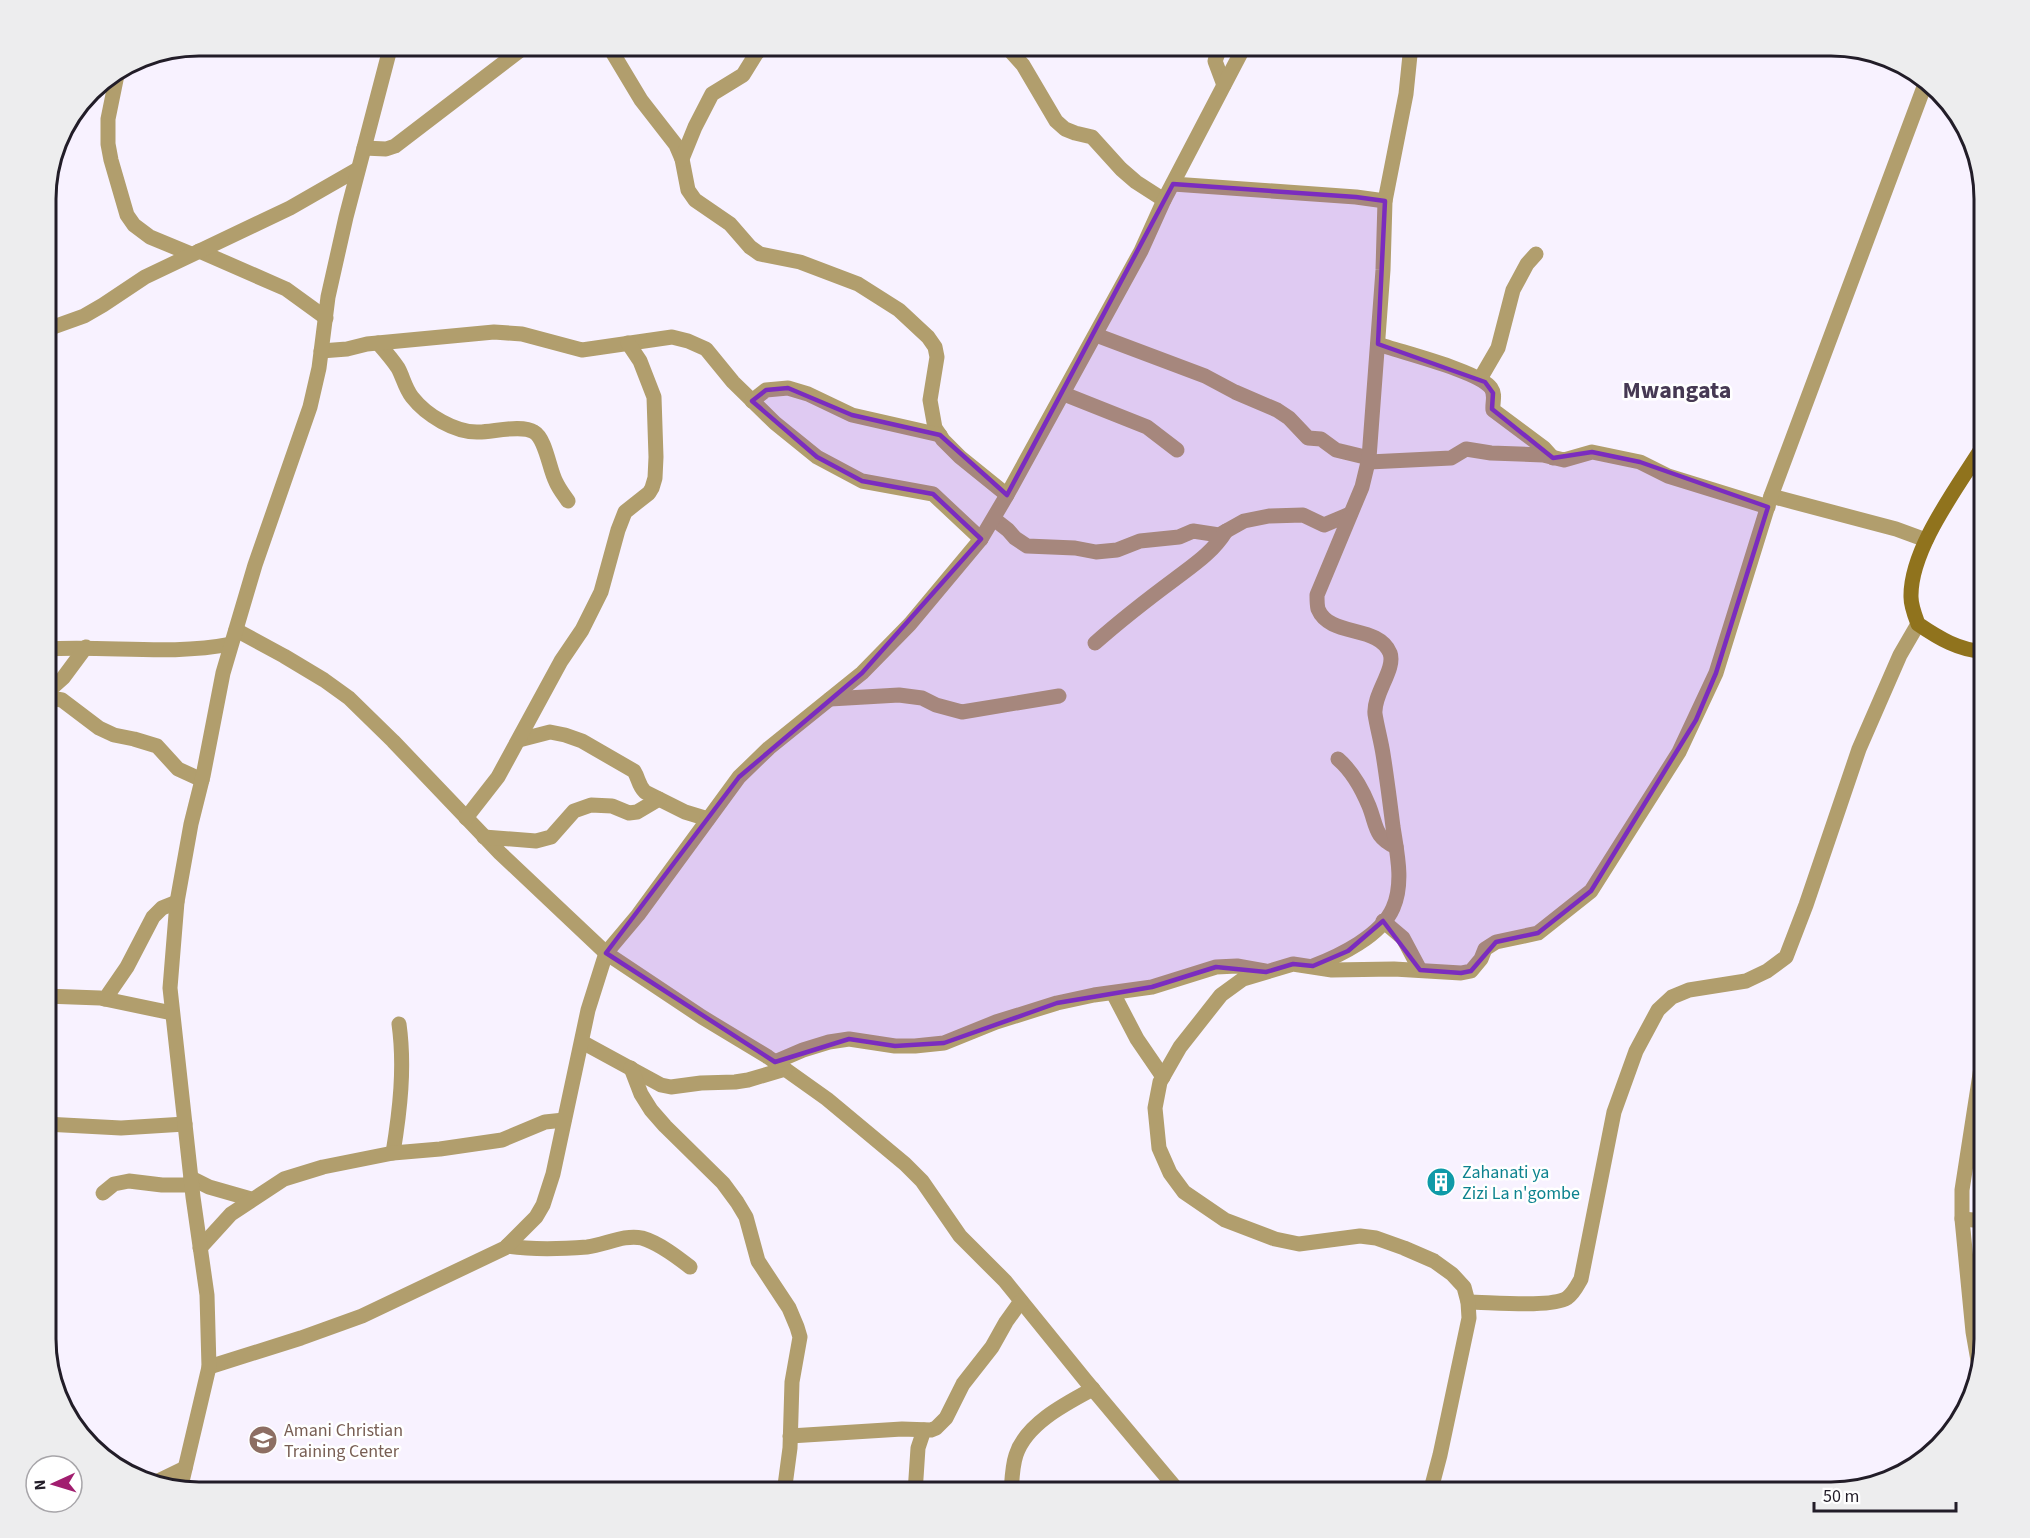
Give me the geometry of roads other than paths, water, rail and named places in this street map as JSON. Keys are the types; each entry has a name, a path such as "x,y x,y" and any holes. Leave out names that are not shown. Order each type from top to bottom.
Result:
{"main road":[{"path":"1974,461 1926,540 1914,574 1910,599 1918,624 1941,640 1974,648"}],"street":[{"path":"182,1481 209,1367 207,1295 191,1181 170,988 177,902 223,673 255,565 310,407 321,351 328,297 388,56"},
{"path":"364,148 395,146 512,56"},
{"path":"615,56 641,100 676,145 682,159 688,190 694,200 730,224 750,247 760,254 800,262 858,284 899,310 928,337 935,346 937,357 930,400 935,428 960,457 1007,495"},
{"path":"682,159 712,94 743,75 755,56"},
{"path":"1015,56 1023,65 1056,121 1065,129 1092,137 1121,169 1164,200"},
{"path":"1217,56 1215,61 1224,85"},
{"path":"209,1367 362,1316 507,1246 536,1217 543,1205 553,1174 588,1010 606,952 638,915 739,777 769,748 862,673 910,624 981,539 1064,394 1141,252 1164,200 1239,56"},
{"path":"1313,966 1348,951 1372,933 1392,910 1399,876 1375,713 1375,703 1391,663 1391,656 1377,639 1325,619 1318,609 1317,595 1362,487 1369,460 1383,270 1385,201 1403,113 1410,56"},
{"path":"116,82 108,119 108,144 127,215 134,225 150,237 195,252 286,290 326,318"},
{"path":"1433,1482 1468,1318 1468,1302 1464,1287 1452,1274 1434,1261 1376,1238 1360,1236 1299,1244 1275,1239 1225,1220 1184,1192 1170,1173 1159,1148 1155,1108 1163,1077 1180,1047 1221,995 1243,979 1293,964 1332,970 1394,969 1461,974 1471,971 1481,959 1485,949 1496,942 1538,933 1591,891 1679,752 1696,720 1716,673 1770,501 1923,89"},
{"path":"56,326 84,316 145,278 290,208 358,170"},
{"path":"1173,184 1385,201"},
{"path":"1480,379 1498,348 1513,290 1527,264 1536,254"},
{"path":"321,351 494,332 522,334 582,350 672,337 706,349 752,401 817,457 862,481 933,494 981,539"},
{"path":"1096,335 1205,376 1276,410 1288,418 1308,438 1322,439 1336,450 1369,460 1451,458 1466,449 1491,453 1543,455 1564,460 1592,452 1640,462 1675,478 1896,529 1926,540"},
{"path":"378,343 399,370 411,396 423,410 442,421 461,430 478,432 526,429 534,432 542,441 555,481 568,501"},
{"path":"466,818 498,777 561,661 582,630 601,592 625,512 649,494 652,488 656,457 654,397 640,361 628,343"},
{"path":"1378,344 1480,379 1493,393 1493,410 1544,448 1553,458"},
{"path":"752,401 766,390 788,388 808,394 852,415 940,435"},
{"path":"1064,394 1147,427 1177,450"},
{"path":"994,519 1027,546 1075,548 1096,552 1117,550 1140,541 1179,537 1193,531 1214,535 1244,521 1269,516 1303,515 1324,525 1350,514"},
{"path":"1095,643 1125,616 1199,562 1217,546 1226,531"},
{"path":"1468,1302 1551,1303 1565,1299 1574,1293 1581,1279 1614,1112 1635,1051 1658,1010 1672,997 1689,990 1746,981 1767,971 1786,957 1859,749 1900,655 1918,624"},
{"path":"56,648 207,649 233,637 284,656 349,698 484,837 606,952 827,1099 905,1164 922,1181 960,1236 1005,1281 1171,1482"},
{"path":"56,685 86,647"},
{"path":"830,699 899,695 922,698 936,705 962,712 1059,696"},
{"path":"56,698 63,700 99,728 114,735 157,746 178,769 202,780"},
{"path":"519,740 550,732 582,741 634,771 640,787 645,792 685,812 708,819"},
{"path":"1338,759 1353,775 1369,806 1378,835 1384,842 1396,847"},
{"path":"484,837 536,841 551,837 574,811 591,805 612,806 628,813 637,812 659,800"},
{"path":"105,999 127,967 153,917 162,908 177,902"},
{"path":"1383,921 1403,938 1420,970"},
{"path":"582,1042 661,1085 671,1087 748,1080 780,1066 803,1050 829,1042 849,1039 896,1046 944,1043 996,1022 1057,1003 1152,987 1216,967 1237,966 1266,972"},
{"path":"1113,993 1137,1040 1163,1077"},
{"path":"56,997 105,999 172,1013"},
{"path":"393,1153 402,1096 399,1024"},
{"path":"631,1068 641,1094 651,1110 723,1183 737,1202 746,1217 758,1261 789,1308 800,1337 792,1382 785,1482"},
{"path":"1974,1106 1962,1190 1962,1219 1970,1280 1974,1338"},
{"path":"200,1248 231,1214 284,1179 323,1167 393,1153 502,1140 545,1122 564,1120"},
{"path":"56,1125 121,1128 185,1124"},
{"path":"103,1193 114,1184 129,1181 162,1185 191,1181 251,1199"},
{"path":"1962,1219 1974,1220"},
{"path":"507,1246 520,1248 589,1246 639,1238 650,1241 674,1254 690,1267"},
{"path":"790,1436 936,1428 946,1418 963,1384 992,1347 1021,1301"},
{"path":"1012,1482 1016,1456 1024,1438 1058,1410 1093,1389"},
{"path":"916,1482 918,1448 924,1430"},
{"path":"164,1478 185,1468"}],"place":[{"name":"Zahanati ya Zizi La n'gombe","path":"1441,1182"},
{"name":"Amani Christian Training Center","path":"263,1440"}],"district":[{"name":"Mwangata","path":"1677,390"}]}
